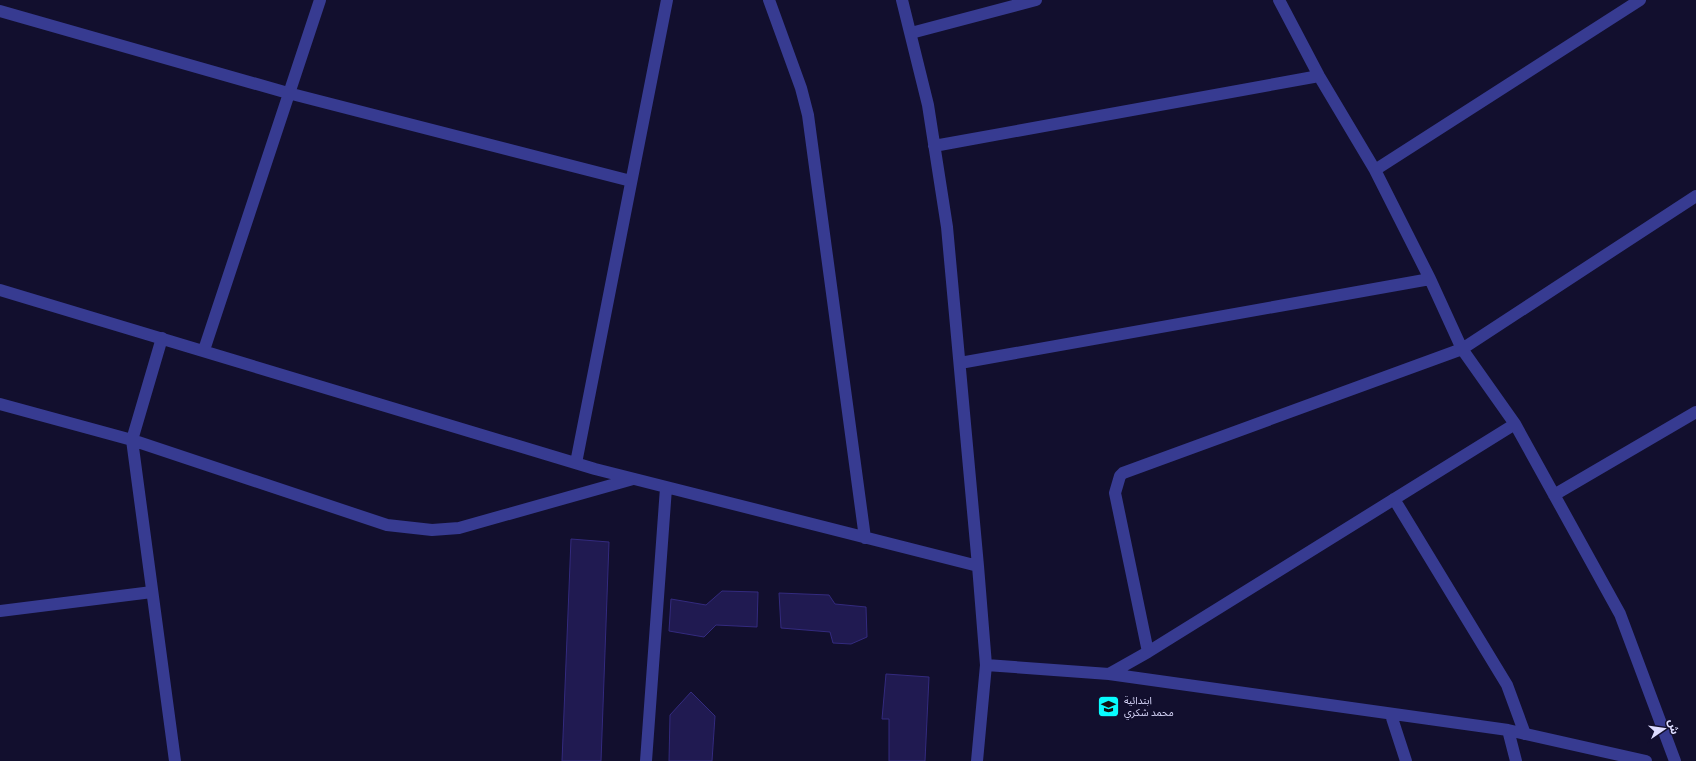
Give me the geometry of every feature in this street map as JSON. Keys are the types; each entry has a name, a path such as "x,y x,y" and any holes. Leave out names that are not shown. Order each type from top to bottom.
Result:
{"street":[{"path":"204,350 320,0"},
{"path":"576,463 667,0"},
{"path":"769,0 801,88 808,115 865,538"},
{"path":"902,0 928,105 947,227 986,665 977,761"},
{"path":"910,33 1036,0"},
{"path":"1279,0 1319,76 1374,170 1430,279 1462,349 1515,424 1620,614 1676,761"},
{"path":"1374,170 1640,0"},
{"path":"0,11 288,93 631,181"},
{"path":"934,146 1319,76"},
{"path":"1148,652 1115,493 1120,476 1123,473 1462,349 1696,196"},
{"path":"960,363 1430,279"},
{"path":"0,290 204,350 576,463 666,488 978,566"},
{"path":"162,338 132,440 175,761"},
{"path":"0,404 132,440 387,525 432,530 459,528 633,479"},
{"path":"1554,495 1696,412"},
{"path":"1109,674 1148,652 1515,424"},
{"path":"646,761 666,488"},
{"path":"1394,499 1507,685 1525,734"},
{"path":"0,611 152,592"},
{"path":"986,665 1109,674 1391,715 1508,730 1646,761"},
{"path":"1391,715 1406,761"},
{"path":"1508,730 1516,761"}],"building":[{"path":"571,539 609,542 601,761 562,761"},
{"path":"722,591 758,592 757,627 716,625 704,637 669,631 671,599 706,605"},
{"path":"779,593 829,595 835,604 866,607 867,637 851,644 833,643 830,632 781,628"},
{"path":"886,674 929,677 925,761 889,761 889,719 882,719"},
{"path":"691,692 715,716 712,761 669,761 670,715"}],"place":[{"name":"ابتدائية محمد شكري","path":"1108,706"}]}
